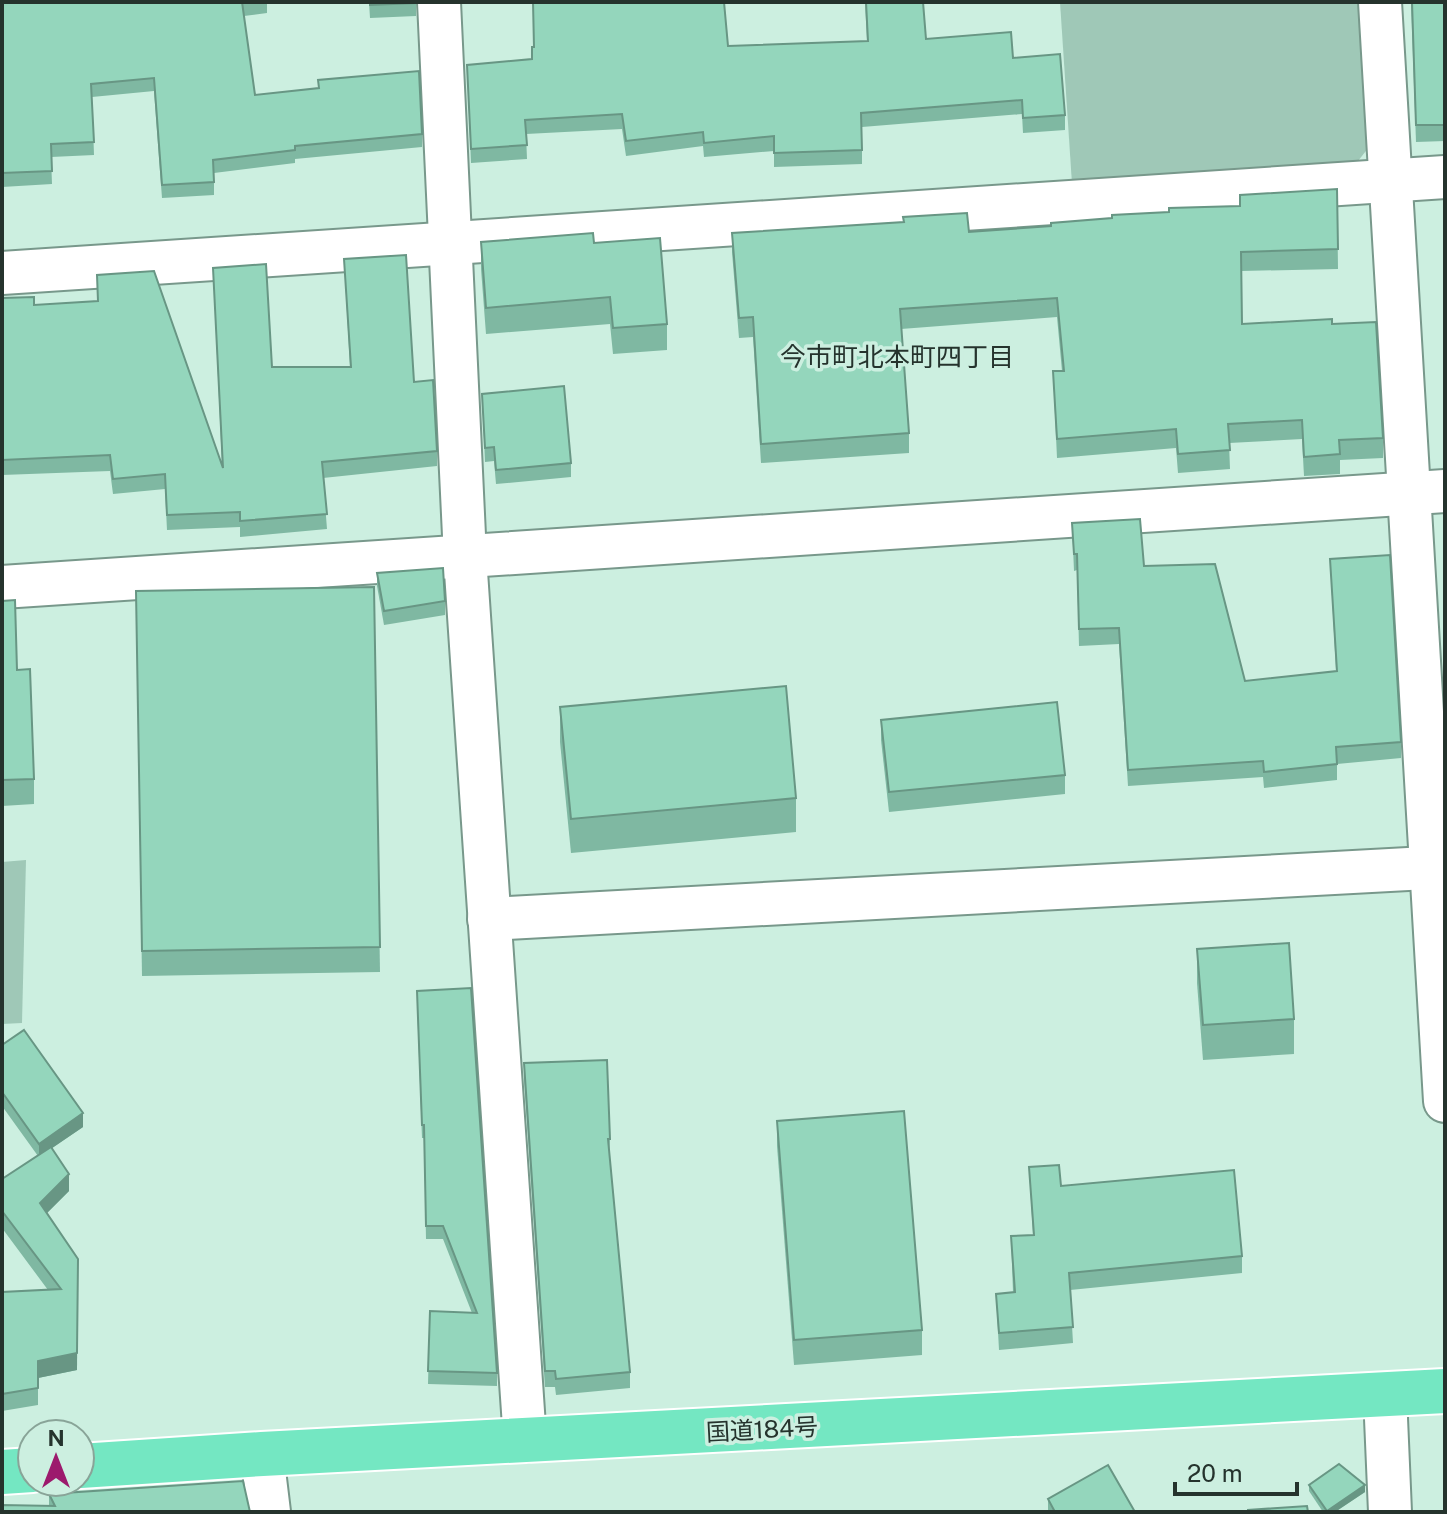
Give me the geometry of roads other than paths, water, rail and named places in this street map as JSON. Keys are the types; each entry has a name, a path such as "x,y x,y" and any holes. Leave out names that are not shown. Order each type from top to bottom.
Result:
{"highway":[{"name":"国道184号","path":"96,1465 1445,1391"}],"street":[{"path":"439,2 465,557 525,1441"},
{"path":"1380,2 1392,180 1426,492 1445,1101"},
{"path":"2,273 1445,177"},
{"path":"2,587 1426,492"},
{"path":"489,919 1438,867"},
{"path":"1385,1395 1390,1512"},
{"path":"262,1454 269,1512"}],"district":[{"name":"今市町北本町四丁目","path":"897,356"}]}
